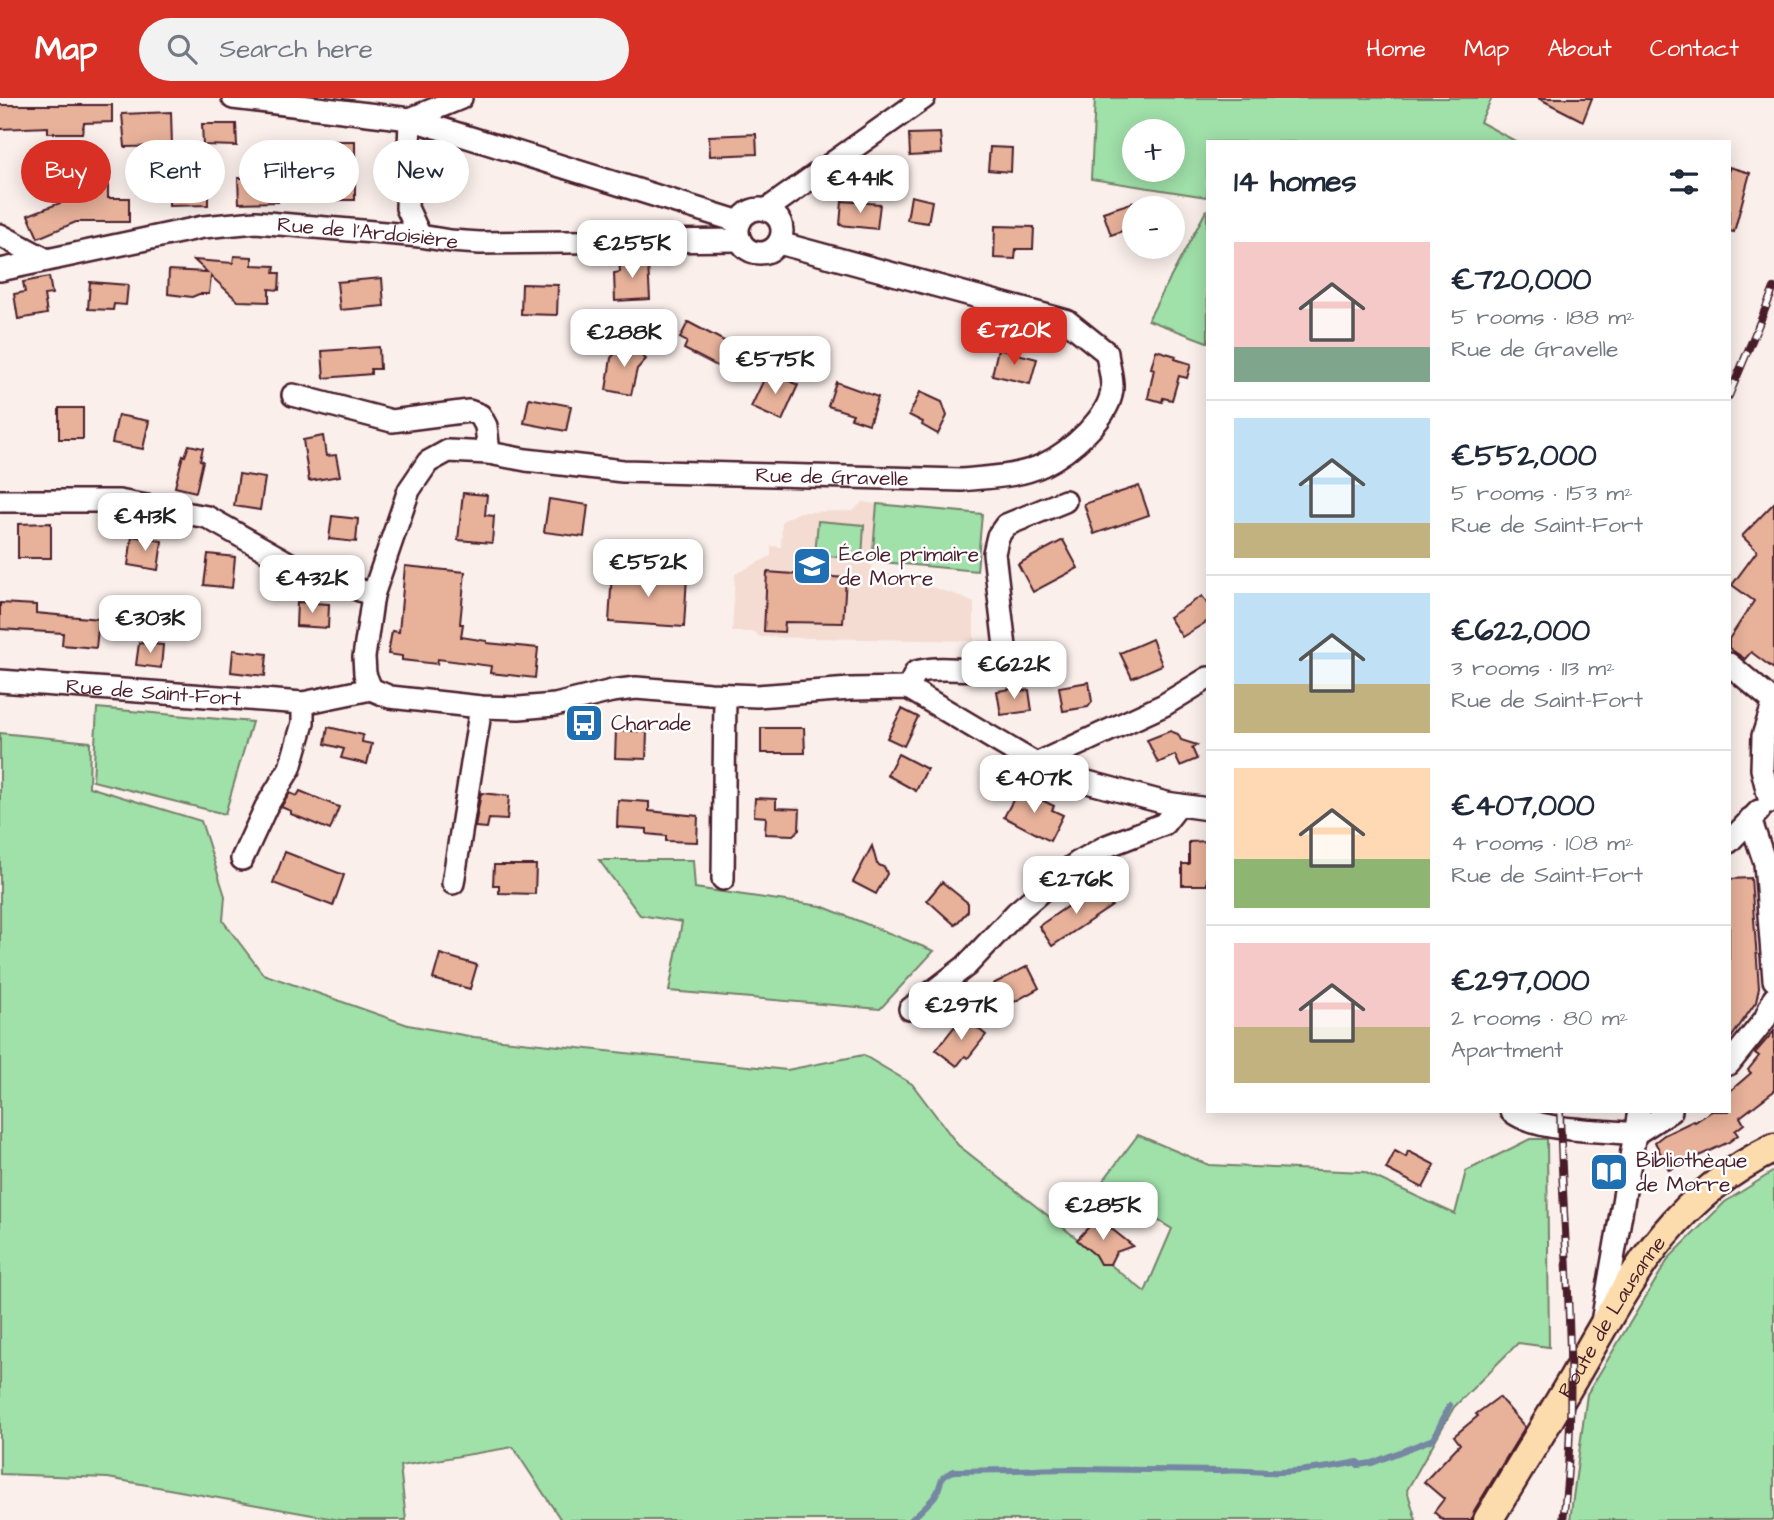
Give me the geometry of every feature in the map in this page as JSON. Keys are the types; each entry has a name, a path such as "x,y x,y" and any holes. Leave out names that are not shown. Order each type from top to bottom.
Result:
{"main road":[{"name":"Route de Lausanne","path":"1488,1520 1647,1255 1683,1211 1727,1175 1774,1148"}],"street":[{"path":"233,98 410,119 740,231 749,250 762,253 774,248 780,236 777,217 760,209 748,212 740,231"},
{"path":"410,119 461,98"},
{"path":"766,210 924,98"},
{"path":"410,119 407,208 420,236"},
{"name":"Rue de l'Ardoisière","path":"0,270 203,227 256,222 480,243 740,231"},
{"path":"0,235 47,260"},
{"name":"Rue de Gravelle","path":"371,688 365,674 364,657 373,595 409,490 428,462 449,451 488,453 623,471 962,480 1010,475 1043,465 1085,435 1103,415 1112,388 1107,353 1067,321 831,256 780,236"},
{"path":"293,395 392,421 469,411 480,415 486,426 488,453"},
{"path":"0,501 119,501 207,517 292,565 373,595"},
{"path":"908,688 916,672 926,669 987,670 999,665 1005,647 994,553 998,536 1006,525 1065,501"},
{"path":"1731,666 1774,702 1763,736 1762,769 1772,801 1731,840"},
{"name":"Rue de Saint-Fort","path":"1,679 303,703 371,688"},
{"path":"1036,764 1164,705 1206,679"},
{"path":"371,688 390,697 481,707 519,708 555,705 636,688 725,695 908,688 1036,764 1076,779 1179,805 1206,809"},
{"path":"723,879 725,695"},
{"path":"242,859 266,807 290,768 303,723 303,703"},
{"path":"453,883 481,707"},
{"path":"910,1009 966,966 1017,912 1077,863 1107,846 1164,824 1179,805"},
{"path":"1750,819 1770,864 1774,980"},
{"path":"1731,1061 1765,1018 1774,998"},
{"path":"1514,1113 1539,1125 1635,1135 1668,1113"},
{"path":"1601,1331 1639,1113"}],"shaded area":[{"name":"École primaire de Morre","path":"862,502 877,504 872,572 889,574 974,603 974,641 760,637 755,632 732,632 735,574 771,556 771,546 781,547 782,521 800,512 853,511"}],"green space":[{"path":"1095,98 1492,98 1480,122 1513,140 1206,140 1206,197 1091,179"},
{"path":"1206,211 1206,341 1148,320 1180,259 1185,259 1185,250"},
{"path":"877,504 982,514 977,571 872,561"},
{"path":"818,521 864,525 862,559 815,555"},
{"path":"97,708 252,722 225,814 93,781"},
{"path":"0,733 90,742 89,787 201,821 225,896 223,921 263,974 408,1025 474,1037 787,1070 863,1055 912,1084 958,1145 1145,1292 1172,1229 1100,1185 1138,1135 1209,1165 1364,1172 1455,1214 1466,1171 1530,1139 1547,1139 1549,1347 1518,1343 1454,1407 1407,1490 1416,1520 561,1520 513,1447 400,1466 406,1520 340,1520 108,1478 0,1474"},
{"path":"599,860 693,860 695,888 821,906 934,951 880,1009 669,991 682,922 640,915"},
{"path":"1774,1171 1774,1520 1570,1520 1587,1394 1669,1258 1725,1202"}],"building":[{"path":"1538,98 1592,98 1583,121"},
{"path":"0,105 112,105 112,122 84,123 82,133 48,133 48,127 0,129"},
{"path":"171,112 172,140 125,140 125,147 122,114"},
{"path":"202,124 236,124 237,146 225,146 225,140 203,140"},
{"path":"940,133 942,154 910,156 909,134"},
{"path":"756,134 757,154 710,156 709,136"},
{"path":"990,147 1012,148 1011,172 988,170"},
{"path":"1731,168 1750,173 1734,232 1731,231"},
{"path":"911,196 932,201 928,223 907,220"},
{"path":"111,198 125,198 125,203 129,203 129,222 76,222 38,238 28,215 60,203 111,203"},
{"path":"842,201 880,204 877,229 840,225"},
{"path":"169,203 208,203 208,205 169,206"},
{"path":"1122,206 1122,231 1111,235 1103,212"},
{"path":"995,226 1034,227 1033,249 1016,249 1015,259 994,258"},
{"path":"638,254 638,263 648,263 650,299 615,301 614,273 620,272 619,255"},
{"path":"234,256 252,257 252,265 275,266 274,273 280,273 279,290 269,289 269,302 238,301 211,276 209,294 192,297 168,294 169,270 207,272 194,260 233,263"},
{"path":"49,277 52,294 44,295 47,314 18,319 14,294 25,292 23,282"},
{"path":"382,278 384,306 340,310 337,282"},
{"path":"90,282 128,285 126,305 114,304 113,310 88,309"},
{"path":"522,284 558,285 557,315 521,314"},
{"path":"688,322 730,344 719,367 684,349 687,342 680,338"},
{"path":"625,341 646,359 637,369 631,395 606,390 611,358"},
{"path":"379,347 380,369 371,369 371,374 324,378 322,351"},
{"path":"998,349 1037,359 1030,384 992,375"},
{"path":"1156,350 1191,364 1187,378 1179,376 1172,400 1163,398 1162,402 1148,398"},
{"path":"768,371 798,385 782,421 751,407"},
{"path":"836,382 878,397 869,424 851,418 853,414 828,406"},
{"path":"920,392 942,402 947,416 938,434 909,415"},
{"path":"529,398 571,406 566,431 524,423"},
{"path":"59,408 83,408 83,439 59,439"},
{"path":"118,415 149,421 143,449 112,443"},
{"path":"323,436 326,456 336,455 340,476 309,481 303,440"},
{"path":"189,445 203,448 196,492 175,487 183,455 185,456"},
{"path":"239,474 265,478 260,510 234,506"},
{"path":"1139,486 1149,515 1094,534 1084,504"},
{"path":"463,493 487,495 485,515 494,516 492,543 458,540"},
{"path":"549,499 588,505 584,537 544,532"},
{"path":"1774,503 1774,669 1751,652 1745,659 1731,649 1731,636 1754,601 1732,585 1757,551 1742,536"},
{"path":"332,516 358,519 356,542 329,539"},
{"path":"51,523 51,558 18,558 18,524"},
{"path":"132,536 162,541 158,570 128,565"},
{"path":"1063,540 1078,568 1033,592 1018,564"},
{"path":"208,554 235,557 232,588 204,585"},
{"path":"405,566 465,572 461,637 487,643 538,648 535,678 490,673 491,666 438,659 437,664 402,660 402,656 388,654 392,631 399,632"},
{"path":"612,572 687,576 684,627 609,622"},
{"path":"767,572 846,578 843,623 785,622 784,632 764,631"},
{"path":"1202,596 1206,602 1206,622 1182,637 1169,617"},
{"path":"297,602 329,604 328,628 296,626"},
{"path":"0,603 36,605 36,613 99,619 96,648 62,645 63,633 0,629"},
{"path":"1152,639 1162,665 1132,678 1120,653"},
{"path":"139,643 163,645 161,668 136,665"},
{"path":"233,650 267,654 265,676 231,672"},
{"path":"1089,682 1092,702 1088,707 1063,711 1059,687"},
{"path":"1017,688 1020,691 1029,690 1032,711 1001,715 997,691"},
{"path":"902,709 918,717 904,746 887,738"},
{"path":"328,727 363,735 362,742 372,744 367,764 341,758 344,749 325,744"},
{"path":"761,728 804,728 805,753 761,753"},
{"path":"616,730 647,732 646,759 615,758"},
{"path":"1170,731 1178,734 1181,740 1197,745 1192,748 1197,759 1180,766 1175,755 1158,763 1147,740"},
{"path":"898,754 927,769 916,791 887,775"},
{"path":"1019,789 1054,806 1052,810 1063,815 1050,841 1004,817"},
{"path":"300,791 339,807 330,830 281,807 290,793 297,796"},
{"path":"481,793 509,796 507,820 489,819 487,828 475,827"},
{"path":"755,798 776,799 776,808 800,809 799,830 793,835 765,834 766,817 754,816"},
{"path":"618,800 649,802 649,811 698,816 697,842 666,841 666,836 647,834 647,829 617,827"},
{"path":"1206,841 1206,885 1182,885 1182,864 1189,864 1189,842"},
{"path":"872,846 877,864 885,868 887,874 876,894 853,882"},
{"path":"285,852 344,875 333,906 273,883"},
{"path":"494,865 536,865 535,894 499,893 499,885 493,885"},
{"path":"1751,878 1759,988 1756,1002 1731,1038 1731,879"},
{"path":"942,882 968,903 968,911 955,925 927,900"},
{"path":"1098,885 1112,906 1052,946 1039,926"},
{"path":"440,954 477,965 470,989 433,979"},
{"path":"1028,966 1039,988 1005,1007 993,984"},
{"path":"965,1018 986,1035 968,1058 965,1056 957,1066 936,1050"},
{"path":"1774,1031 1774,1091 1740,1117 1744,1124 1735,1131 1738,1135 1729,1142 1669,1170 1655,1142 1709,1113 1731,1113 1731,1090 1751,1073 1748,1070 1759,1056 1755,1053"},
{"path":"1395,1151 1406,1157 1408,1151 1435,1165 1423,1188 1386,1169"},
{"path":"1093,1222 1099,1226 1103,1222 1133,1246 1116,1252 1110,1264 1100,1264 1095,1255 1077,1240"},
{"path":"1499,1397 1525,1427 1471,1520 1443,1520 1434,1512 1444,1499 1424,1482 1460,1444 1454,1436 1478,1416 1476,1414"}],"waterway":[{"path":"911,1520 935,1496 942,1479 954,1471 1077,1469 1273,1472 1310,1470 1358,1462 1358,1465 1372,1463 1433,1439 1450,1405"}],"railway":[{"path":"1731,391 1774,288"},
{"path":"1560,1113 1570,1367 1568,1469 1563,1520"}],"place":[{"name":"École primaire de Morre","path":"812,566"},
{"name":"Charade","path":"584,723"},
{"name":"Bibliothèque de Morre","path":"1609,1172"}]}
